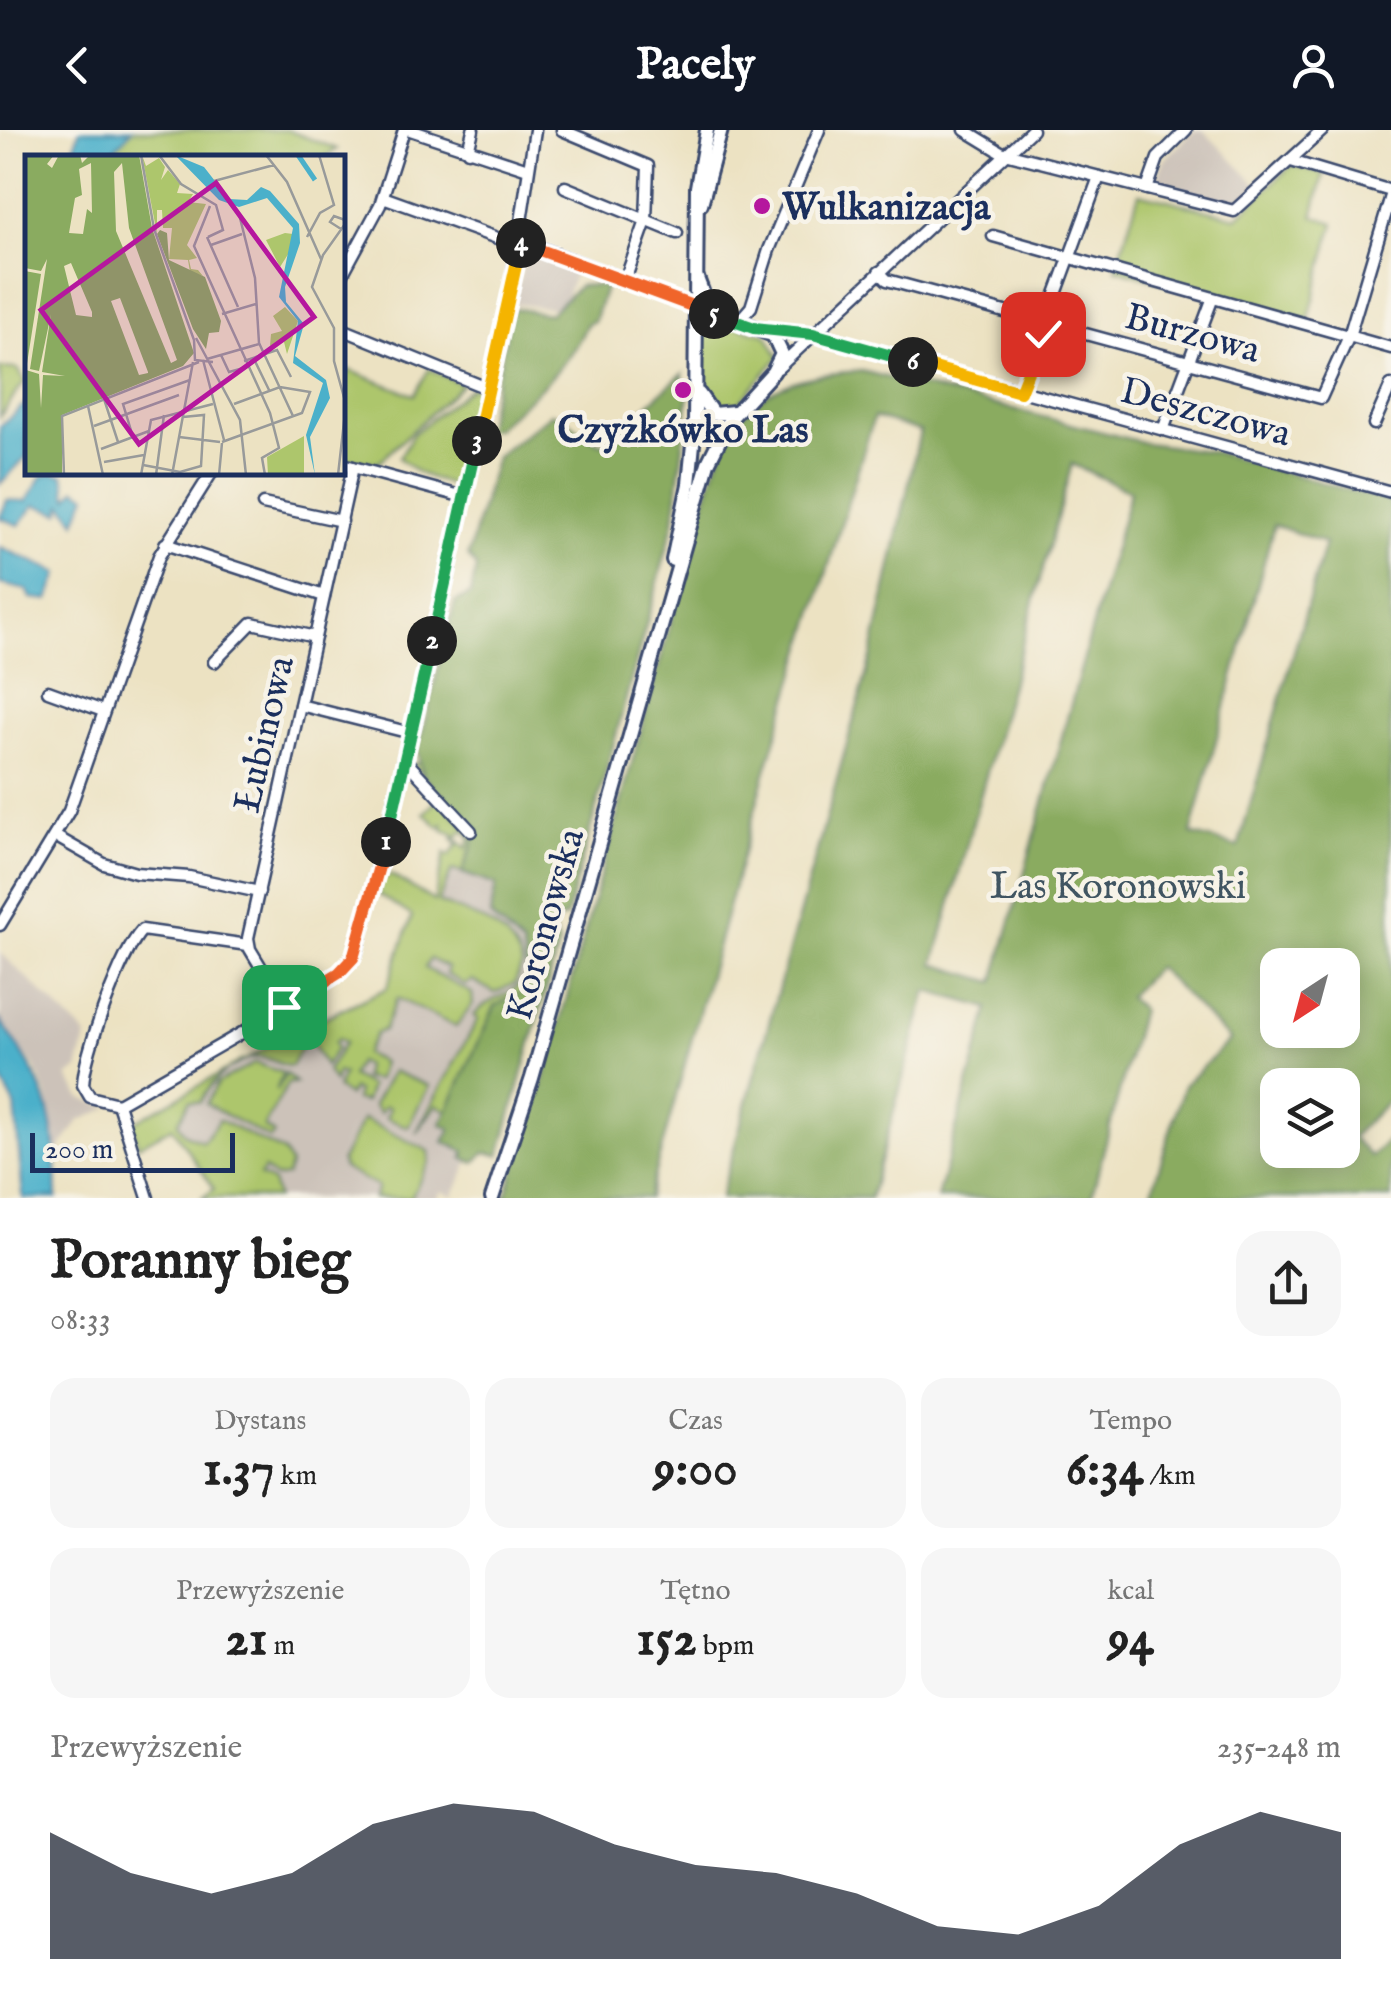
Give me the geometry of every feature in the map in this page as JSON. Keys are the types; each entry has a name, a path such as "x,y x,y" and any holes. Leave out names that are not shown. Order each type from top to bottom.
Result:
{"main road":[{"path":"698,210 697,187 707,130"},
{"path":"698,210 721,130"},
{"name":"Koronowska","path":"649,664 690,484 696,387 698,210"},
{"path":"697,278 703,304 725,318"},
{"path":"695,329 704,322 725,318"},
{"name":"Deszczowa","path":"725,318 768,332"},
{"path":"768,332 782,348 773,372"},
{"name":"Koronowska","path":"492,1198 529,1086 708,463 734,412 773,372"},
{"path":"696,387 709,412 721,416 734,412"}],"street":[{"path":"345,269 383,198 407,130 528,168"},
{"path":"468,151 472,130"},
{"path":"284,1007 248,944 147,927 124,954 83,1080 90,1097 118,1104 284,1007 342,970 356,953 411,733 489,389 535,130"},
{"path":"562,130 650,163 646,220 625,280"},
{"path":"383,198 518,242 725,318 753,304 769,250 819,130"},
{"path":"965,130 1007,154 1234,211 1323,130"},
{"name":"Koronowska","path":"773,372 1032,130"},
{"path":"1146,189 1158,158 1186,130"},
{"path":"1291,161 1391,193 1349,336"},
{"path":"1020,392 1100,177"},
{"path":"566,187 677,233"},
{"path":"993,236 1391,348"},
{"name":"Burzowa","path":"878,272 887,280 1321,398 1349,336"},
{"path":"654,291 695,329"},
{"path":"1162,430 1212,300"},
{"path":"345,331 489,389"},
{"name":"Deszczowa","path":"768,332 813,334 1391,492"},
{"path":"1374,424 1391,385"},
{"path":"348,465 464,496"},
{"name":"Łubinowa","path":"248,944 342,521 348,465"},
{"path":"0,925 69,811 165,544 210,475"},
{"path":"263,504 342,521"},
{"path":"165,544 324,596"},
{"path":"214,662 252,623 315,638"},
{"path":"48,691 103,711"},
{"path":"300,705 411,733"},
{"path":"404,760 471,831"},
{"path":"55,836 104,864 136,874 189,877 259,892"},
{"path":"118,1104 148,1198"}],"shaded area":[{"path":"1195,130 1203,130 1258,186 1234,206 1156,184 1163,161"},
{"path":"526,250 577,267 561,309 514,304"},
{"path":"451,869 496,885 522,945 528,971 538,975 535,985 486,1030 442,1123 451,1129 466,1152 464,1158 470,1161 453,1196 441,1191 437,1198 202,1198 215,1189 165,1104 332,1011 387,988 419,894 436,903"},
{"path":"0,952 87,1036 78,1069 68,1077 81,1098 109,1108 79,1121 56,1154 47,1096 36,1069 0,1020"}],"green space":[{"path":"132,130 287,130 337,149 328,155 110,155"},
{"path":"1292,165 1324,174 1313,216 1334,223 1308,322 1116,269 1139,193 1237,217"},
{"path":"580,285 606,286 594,321 587,324 570,355 547,381 495,429 485,430 512,308 549,314"},
{"path":"715,321 766,334 779,357 733,409 718,413 704,400 702,329"},
{"path":"0,368 18,369 25,381 0,417"},
{"path":"429,369 462,384 378,463 345,459 348,370 414,395"},
{"name":"Las Koronowski","path":"862,371 1146,443 1214,452 1391,502 1391,1098 1360,1129 1360,1068 1260,1068 1260,1168 1360,1168 1360,1145 1371,1157 1391,1137 1391,1198 1150,1198 1184,1085 1230,1040 1157,967 1128,997 1141,1010 1091,1198 937,1198 989,1008 927,991 870,1198 720,1198 872,654 920,431 874,417 765,774 648,1198 505,1198 539,1097 709,488 732,431 747,411 766,395 791,383","holes":["1072,464 1130,491 994,982 934,964","1274,525 1325,543 1238,847 1191,834"]},
{"path":"683,373 683,392 689,393 674,523 566,918 559,919 553,929 559,943 500,1155 484,1153 475,1163 463,1158 465,1152 444,1142 451,1129 441,1124 495,1006 535,985 538,976 527,971 522,945 490,916 496,885 462,873 476,834 424,777 417,751 455,602 471,594 476,567 468,556 496,457 552,413 604,444"},
{"path":"472,386 480,393 458,488 418,473 399,458 413,434"},
{"path":"420,762 424,777 476,834 462,873 452,870 438,902 499,931 517,951 522,965 515,983 495,993 472,980 466,985 446,974 448,968 430,959 425,968 472,993 473,1004 456,1027 397,998 384,1030 376,1033 365,1054 382,1062 377,1080 363,1078 365,1065 358,1062 351,1076 370,1086 365,1102 355,1100 357,1091 352,1089 348,1096 337,1088 343,1074 337,1072 334,1082 327,1071 345,1042 338,1039 334,1043 337,1048 325,1066 303,1028 387,988 412,916 378,894 381,879 391,875 434,901 445,853 449,856 458,844 453,839 455,835 443,830 443,824 439,827 424,813 438,799 471,832 469,836 463,830 456,839 466,848 473,833 412,764"},
{"path":"525,977 537,979 535,985 495,1006 448,1111 436,1105 416,1133 478,1019 474,1016 479,1009 513,990"},
{"path":"295,1032 302,1046 291,1066 264,1057 246,1059"},
{"path":"255,1063 283,1073 276,1091 286,1074 296,1083 288,1083 264,1127 274,1134 270,1139 206,1104 218,1083"},
{"path":"227,1070 200,1102 189,1101 178,1123 185,1134 203,1142 219,1120 283,1152 290,1165 287,1176 275,1178 264,1169 260,1176 272,1182 277,1198 202,1198 214,1189 172,1127 138,1146 132,1123"},
{"path":"392,1071 429,1086 408,1127 386,1118 390,1108 385,1106 380,1113 373,1105"},
{"path":"363,1119 429,1151 430,1161 411,1198 374,1198 378,1187 343,1168 341,1161"}],"water":[{"path":"79,130 132,130 109,155 73,155"},
{"path":"25,404 25,458 0,484 0,426"},
{"path":"64,475 68,498 76,489 87,495 76,522 63,504 60,513 35,505 19,525 0,518 7,500 27,501 42,476"},
{"path":"0,547 59,573 49,600 31,598 27,590 0,584"},
{"path":"0,1020 29,1065 46,1103 55,1144 57,1198 23,1198 15,1106 0,1077"}],"place":[{"name":"Wulkanizacja","path":"762,206"},
{"name":"Czyżkówko Las","path":"683,390"}],"route":[{"path":"284,1007 342,970 360,942 436,628 518,242 754,328 813,334 1020,392 1043,334"}]}
